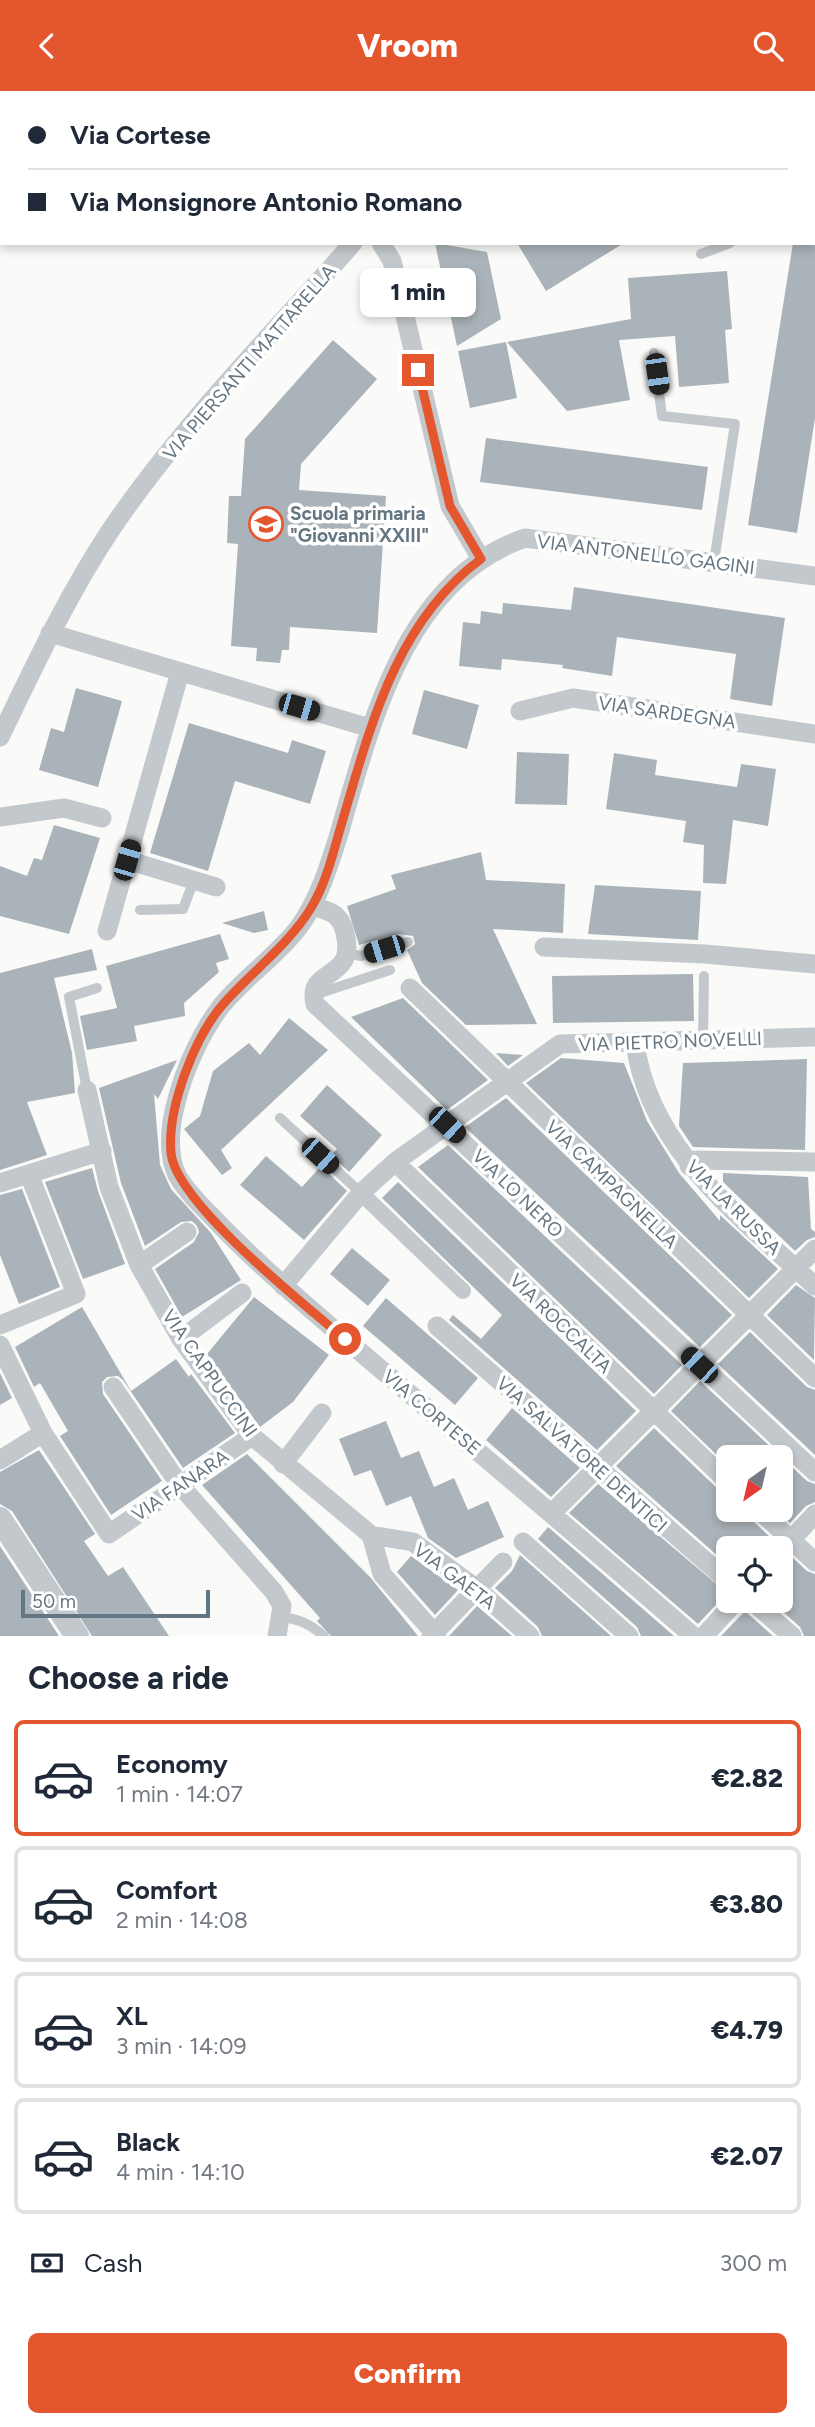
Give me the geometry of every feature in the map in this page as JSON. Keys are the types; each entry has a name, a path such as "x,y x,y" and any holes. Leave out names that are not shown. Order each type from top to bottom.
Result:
{"street":[{"name":"VIA PIERSANTI MATTARELLA","path":"0,737 50,633 110,532 179,437 351,245"},
{"path":"382,245 393,261 450,506 481,559"},
{"name":"VIA ANTONELLO GAGINI","path":"481,559 495,549 525,538 815,576"},
{"name":"VIA CORTESE","path":"481,559 463,573 413,633 399,656 370,728 327,872 312,906 297,929 223,1003 202,1035 176,1102 171,1154 177,1175 212,1217 283,1286 693,1636"},
{"path":"50,633 370,728"},
{"path":"107,930 180,672"},
{"name":"VIA SARDEGNA","path":"520,711 573,698 815,734"},
{"path":"0,817 64,808 102,818"},
{"path":"127,860 216,887"},
{"path":"312,906 336,914 345,929 346,953 342,963 317,982 313,995"},
{"path":"544,947 705,954 815,964"},
{"name":"VIA CAMPAGNELLA","path":"410,988 506,1083 814,1375"},
{"name":"VIA LO NERO","path":"313,995 315,1005 447,1125 815,1472"},
{"name":"VIA PIETRO NOVELLI","path":"283,1286 361,1193 394,1162 560,1044 815,1037"},
{"name":"VIA LA RUSSA","path":"635,1042 638,1069 689,1165 815,1286"},
{"name":"VIA CAPPUCCINI","path":"87,1090 109,1187 139,1265 181,1339 252,1436 371,1535"},
{"path":"0,1183 102,1151"},
{"path":"689,1165 696,1160 815,1162"},
{"name":"VIA ROCCALTA","path":"394,1162 716,1471"},
{"path":"0,1325 76,1294 29,1174"},
{"path":"361,1193 463,1291"},
{"path":"139,1265 187,1232"},
{"path":"552,1513 815,1249"},
{"path":"181,1339 242,1293"},
{"name":"VIA SALVATORE DENTICI","path":"437,1326 716,1571"},
{"path":"0,1345 43,1433 0,1460"},
{"path":"113,1387 180,1484 274,1592 282,1606 279,1626"},
{"path":"283,1464 322,1413"},
{"name":"VIA FANARA","path":"43,1433 109,1534 252,1436"},
{"path":"793,1538 815,1514"},
{"path":"0,1519 77,1636"},
{"path":"371,1535 382,1574 434,1635 503,1562"},
{"name":"VIA GAETA","path":"371,1535 413,1542 477,1588 530,1636"},
{"path":"523,1542 629,1636"},
{"path":"793,1550 815,1562"},
{"path":"704,1636 725,1613"},
{"path":"765,1613 792,1636"}],"lane":[{"path":"701,254 725,245"},
{"path":"654,353 662,416 735,424 714,562"},
{"path":"140,910 183,909 194,880"},
{"path":"346,953 361,956 408,942"},
{"path":"313,995 390,970"},
{"path":"703,1040 704,976"},
{"path":"87,1090 69,997 97,988"},
{"path":"280,1118 361,1193"},
{"path":"279,1626 296,1618 312,1625 324,1636"}],"building":[{"path":"435,245 487,252 501,319 457,346"},
{"path":"518,245 621,245 546,291"},
{"path":"793,245 815,245 815,418 797,533 748,525"},
{"path":"727,271 732,329 725,330 729,383 679,387 675,336 619,340 630,400 567,411 507,342 631,319 628,278"},
{"path":"333,340 377,379 301,464 299,490 386,496 377,633 290,627 289,650 282,650 280,663 256,661 257,648 231,646 238,544 227,543 229,496 241,496 245,439"},
{"path":"506,342 517,398 470,408 458,351"},
{"path":"486,438 708,467 702,510 480,482"},
{"path":"574,587 785,618 772,706 730,699 736,654 617,637 612,676 562,668 563,665 502,659 501,670 459,666 463,622 480,624 481,611 502,614 503,603 571,610"},
{"path":"76,688 122,701 98,787 39,770 51,728 64,732"},
{"path":"424,690 479,705 467,749 412,734"},
{"path":"189,723 288,753 292,740 326,751 310,804 235,781 208,871 150,853"},
{"path":"517,752 569,754 567,805 515,804"},
{"path":"614,753 657,760 655,775 737,787 741,764 776,769 768,826 733,820 726,884 703,883 704,845 683,842 686,821 606,809"},
{"path":"54,825 100,838 69,934 0,916 0,866 27,876 34,858 42,860"},
{"path":"481,852 486,880 565,884 563,933 493,929 537,1024 466,1025 422,983 407,950 415,944 413,936 399,934 359,945 347,906 396,889 391,875"},
{"path":"595,885 701,891 698,940 588,934"},
{"path":"264,911 268,930 254,933 222,923"},
{"path":"220,934 229,959 216,963 219,972 184,1003 185,1016 134,1026 137,1041 87,1050 80,1016 117,1008 106,966"},
{"path":"92,949 97,970 54,978 72,1053 75,1093 27,1102 47,1155 0,1170 0,973"},
{"path":"693,974 694,1021 553,1023 552,976"},
{"path":"403,998 488,1080 447,1110 351,1017"},
{"path":"289,1018 328,1050 221,1150 232,1168 222,1175 184,1129 200,1116 213,1071 249,1043 260,1055"},
{"path":"496,1053 523,1055 508,1066"},
{"path":"561,1058 624,1063 647,1121 679,1173 720,1221 720,1215 778,1269 749,1298 526,1083"},
{"path":"807,1059 805,1150 693,1147 679,1126 683,1063"},
{"path":"177,1060 158,1099 154,1094 160,1165 171,1189 211,1233 241,1280 182,1317 155,1269 194,1242 199,1232 197,1226 192,1221 181,1222 145,1246 121,1183 99,1088"},
{"path":"327,1085 382,1135 349,1172 331,1155 337,1149 300,1116"},
{"path":"506,1098 732,1315 700,1347 465,1127"},
{"path":"448,1145 682,1365 654,1394 418,1167"},
{"path":"266,1156 302,1187 321,1166 347,1191 304,1240 240,1185"},
{"path":"92,1168 125,1264 83,1279 45,1182"},
{"path":"723,1173 808,1177 811,1229 815,1232 815,1237 807,1240 795,1251 723,1182"},
{"path":"398,1182 636,1411 597,1450 449,1320 453,1315 481,1339 502,1315 382,1198"},
{"path":"22,1189 60,1287 19,1304 0,1255 0,1195"},
{"path":"352,1248 390,1280 368,1306 330,1274"},
{"path":"796,1285 815,1298 814,1360 767,1315"},
{"path":"254,1297 329,1355 293,1402 260,1427 207,1354"},
{"path":"386,1298 478,1378 455,1405 363,1326"},
{"path":"82,1307 131,1391 176,1359 189,1377 191,1374 235,1433 183,1468 123,1380 118,1376 107,1377 102,1382 103,1394 162,1481 111,1515 60,1436 68,1431 40,1383 34,1387 15,1347"},
{"path":"750,1332 807,1387 815,1390 815,1455 718,1364"},
{"path":"0,1373 12,1398 0,1405"},
{"path":"700,1381 768,1445 716,1445 716,1454 671,1411"},
{"path":"512,1408 580,1468 551,1497 486,1440"},
{"path":"386,1421 401,1458 419,1451 434,1487 454,1478 468,1510 488,1501 504,1537 456,1558 428,1538 411,1496 386,1506 371,1470 354,1476 339,1439"},
{"path":"654,1428 716,1487 716,1523 755,1523 769,1536 716,1536 716,1554 616,1466"},
{"path":"39,1450 95,1534 84,1541 108,1576 123,1567 169,1636 92,1636 12,1511 0,1504 0,1472"},
{"path":"247,1454 370,1577 418,1636 331,1636 317,1621 320,1618 202,1485"},
{"path":"793,1468 807,1481 815,1484 815,1502 806,1506 793,1520"},
{"path":"598,1484 716,1584 716,1605 698,1624 569,1513"},
{"path":"548,1527 674,1636 641,1636 637,1627 538,1539"},
{"path":"0,1546 59,1636 0,1636"},
{"path":"520,1555 611,1636 542,1636 538,1627 495,1588 512,1571"},
{"path":"411,1556 458,1590 435,1615 397,1572"},
{"path":"793,1558 807,1571 815,1574 815,1636 804,1636 800,1627 784,1613 793,1613"},
{"path":"477,1606 512,1636 449,1636"},
{"path":"743,1613 747,1613 773,1636 721,1636"}],"place":[{"name":"Scuola primaria \"Giovanni XXIII\"","path":"266,524"}],"route":[{"path":"345,1339 264,1270 196,1199 177,1175 171,1154 172,1128 176,1102 202,1035 223,1003 297,929 312,906 327,872 370,728 399,656 413,633 463,573 481,559 450,506 418,370"}]}
